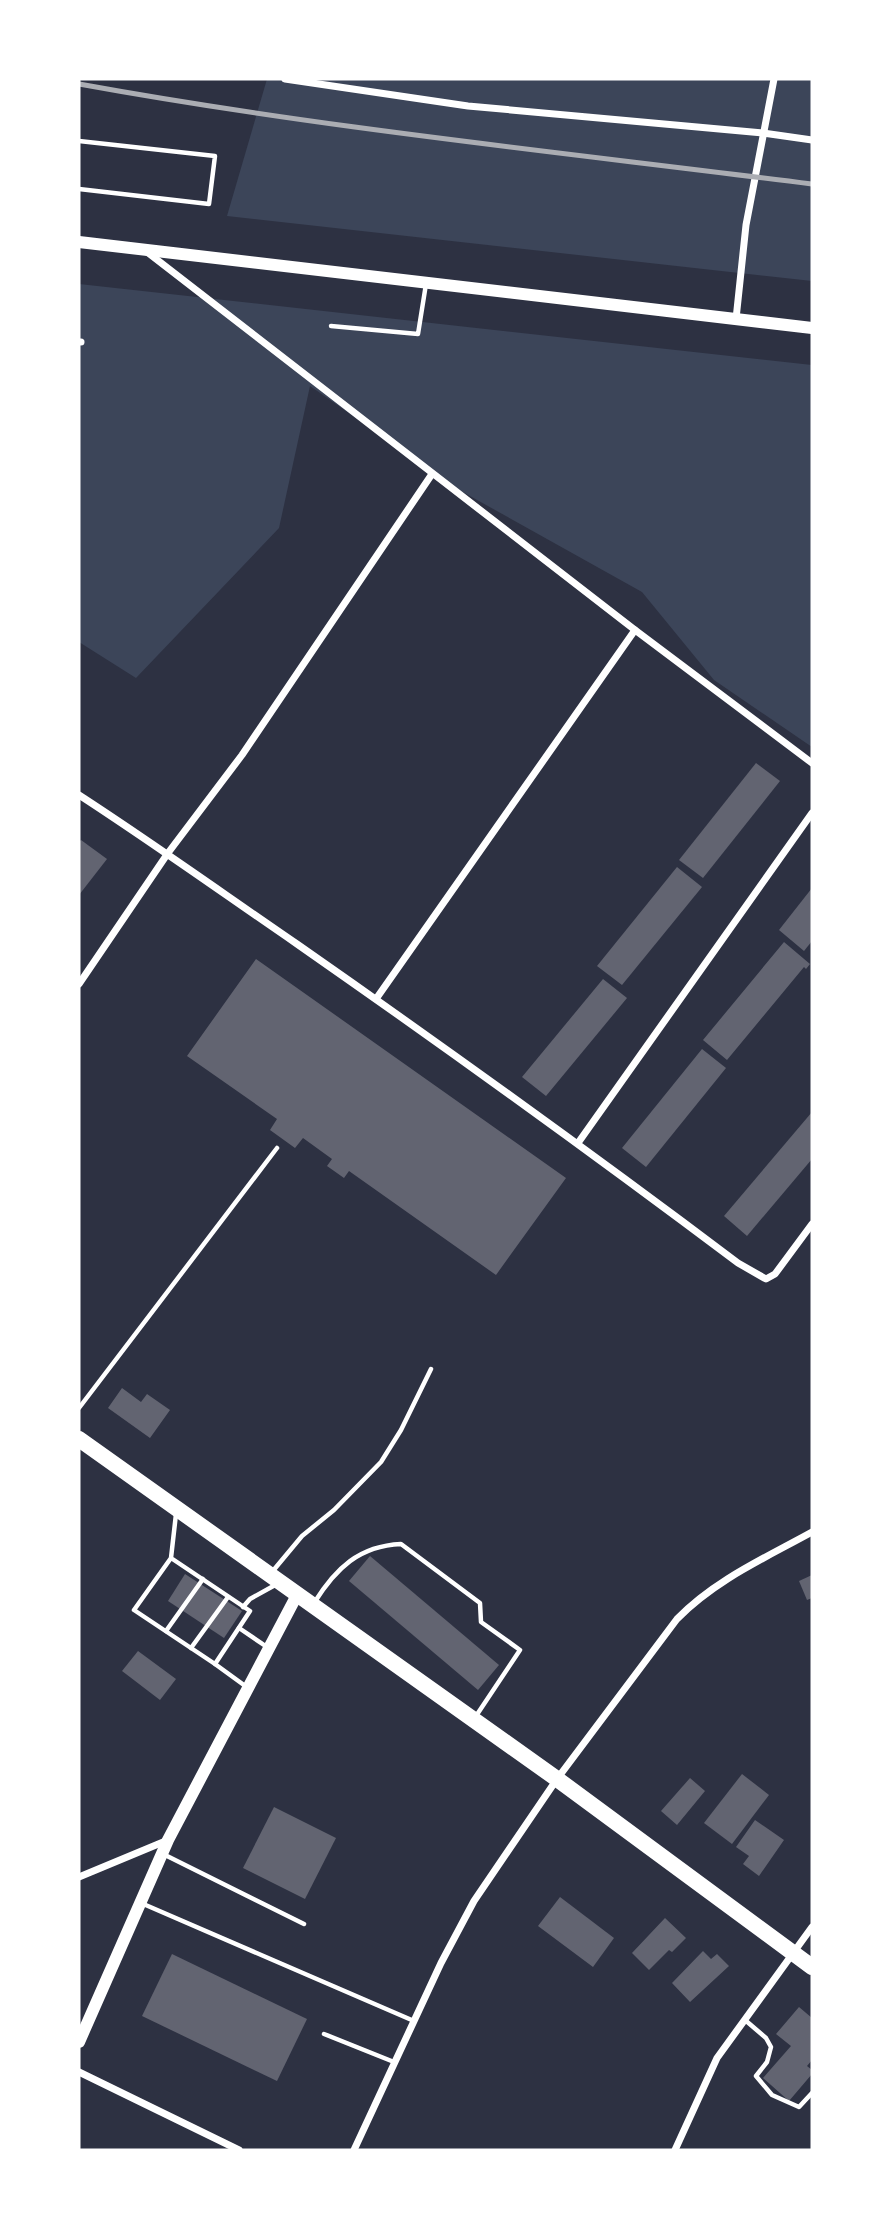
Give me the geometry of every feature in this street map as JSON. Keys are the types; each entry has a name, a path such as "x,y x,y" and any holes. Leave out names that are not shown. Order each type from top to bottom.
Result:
{"highway":[{"path":"79,1439 557,1779 812,1967"}],"street":[{"path":"285,79 468,106 763,133 812,140"},
{"path":"736,320 746,225 774,79"},
{"path":"79,242 812,328"},
{"path":"144,250 635,630 812,763"},
{"path":"79,984 169,853 242,755 432,474"},
{"path":"376,999 635,630"},
{"path":"79,795 169,853 376,999 578,1143 738,1263 766,1279 775,1274 812,1224"},
{"path":"578,1143 812,813"},
{"path":"354,2150 441,1963 474,1901 557,1779 677,1619 696,1599 728,1577 812,1532"},
{"path":"79,2042 168,1840 297,1595"},
{"path":"79,1877 168,1840"},
{"path":"675,2150 717,2058 812,1927"},
{"path":"79,2072 239,2150"}],"lane":[{"path":"79,141 215,156 209,204 79,189"},
{"path":"331,326 418,334 426,283"},
{"path":"79,1408 277,1148"},
{"path":"243,1607 275,1579 302,1536 334,1510 381,1462 401,1430 431,1369"},
{"path":"176,1509 171,1558 134,1610 248,1688"},
{"path":"313,1604 321,1592 358,1555 370,1548 401,1544 480,1603 481,1622 520,1650 474,1720"},
{"path":"171,1558 250,1611 215,1664"},
{"path":"166,1631 203,1579"},
{"path":"191,1648 228,1597"},
{"path":"239,1628 269,1648"},
{"path":"162,1854 304,1924"},
{"path":"140,1903 414,2021"},
{"path":"745,2020 766,2038 771,2047 766,2062 755,2076 772,2095 799,2108 812,2093"},
{"path":"324,2034 395,2062"}],"shaded area":[{"path":"267,79 812,79 812,281 227,216"},
{"path":"79,284 812,365 812,747 714,680 642,592 461,491 310,386 279,528 136,678 79,642"}],"building":[{"path":"756,763 780,781 703,878 679,860"},
{"path":"81,840 107,859 79,895 79,842"},
{"path":"677,867 702,887 622,985 597,966"},
{"path":"812,888 812,941 804,951 779,930"},
{"path":"784,942 810,964 806,969 804,967 727,1060 703,1040"},
{"path":"256,959 566,1178 496,1275 349,1171 344,1178 327,1166 332,1159 303,1138 295,1148 270,1130 277,1119 187,1056"},
{"path":"603,979 627,998 546,1096 522,1077"},
{"path":"702,1049 726,1068 646,1167 622,1148"},
{"path":"812,1112 812,1159 747,1236 724,1216"},
{"path":"122,1388 141,1402 147,1394 170,1410 150,1438 108,1408"},
{"path":"370,1556 499,1665 478,1690 349,1581"},
{"path":"185,1574 242,1611 224,1638 168,1601"},
{"path":"812,1575 812,1598 807,1600 799,1581"},
{"path":"138,1651 176,1679 160,1700 122,1671"},
{"path":"742,1774 769,1795 732,1844 704,1823"},
{"path":"690,1778 705,1791 677,1825 661,1811"},
{"path":"274,1807 336,1838 305,1899 243,1868"},
{"path":"755,1820 784,1840 759,1876 743,1864 749,1856 736,1847"},
{"path":"560,1897 614,1938 593,1967 538,1926"},
{"path":"665,1918 686,1938 649,1970 632,1953"},
{"path":"703,1951 711,1959 717,1954 729,1966 690,2002 672,1983"},
{"path":"172,1954 307,2019 277,2081 142,2016"},
{"path":"799,2007 812,2018 812,2060 807,2066 812,2070 812,2074 789,2101 763,2078 791,2046 776,2034"}],"railway":[{"path":"79,84 353,127 812,184"}]}
